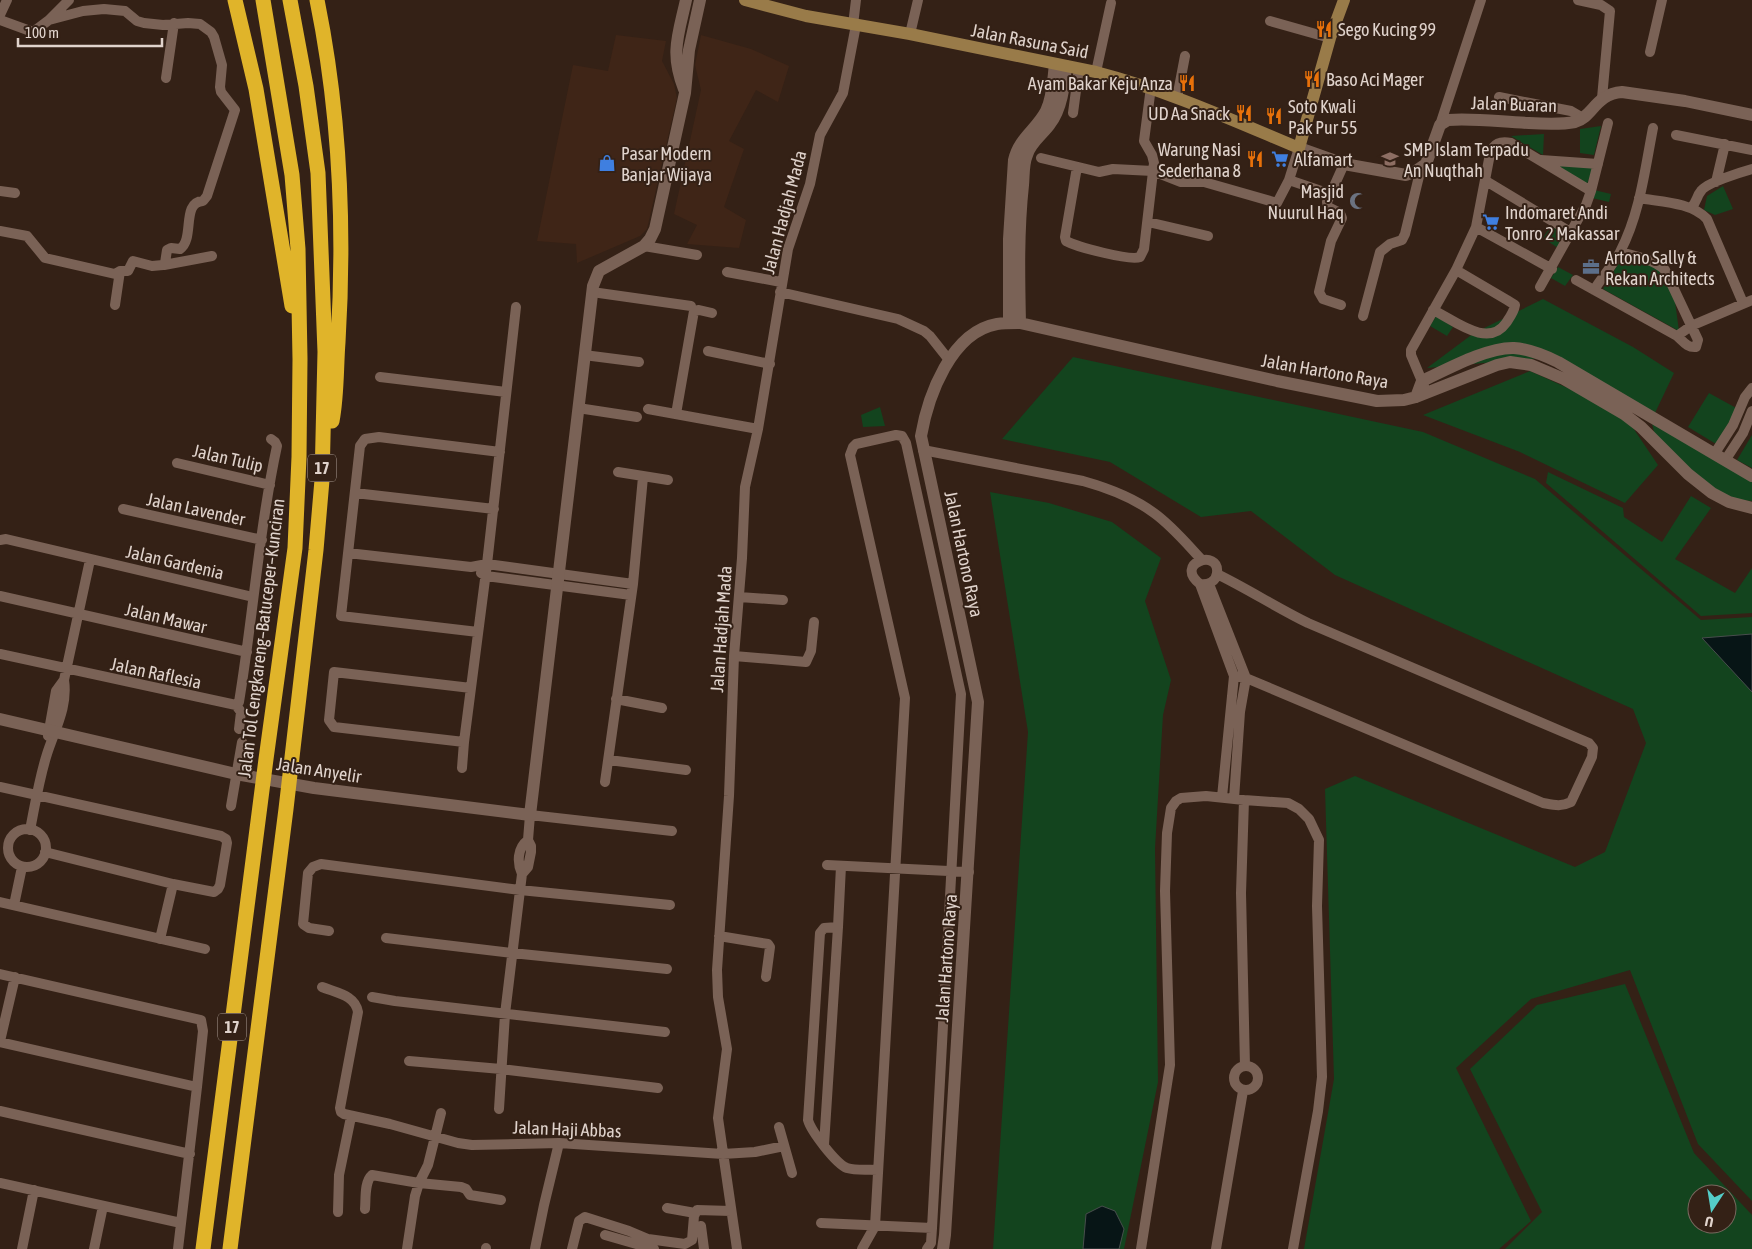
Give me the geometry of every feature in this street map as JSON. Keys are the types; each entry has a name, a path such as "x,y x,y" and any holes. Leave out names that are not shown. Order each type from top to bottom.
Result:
{"highway":[{"path":"235,0 256,88 300,359"},
{"name":"Jalan Tol Cengkareng–Batuceper–Kunciran","path":"203,1249 295,548 299,457 300,359 298,250 292,175 263,0"},
{"name":"17","path":"230,1249 286,809 316,550 322,480 325,352 318,173 306,86 290,0"},
{"path":"317,0 324,33 336,122 341,185 342,263 333,419 322,480"}],"main road":[{"name":"Jalan Rasuna Said","path":"745,0 792,14 910,34 1096,72 1150,87 1299,148"},
{"path":"1299,148 1330,38 1344,0"}],"street":[{"path":"0,15 7,0"},
{"path":"0,20 31,32 35,31 69,0"},
{"path":"685,93 676,69 675,50 686,0"},
{"path":"499,1109 505,1014 522,874 519,866 520,852 523,844 528,840 592,292 596,276 603,268 644,246 650,239 654,229 685,93 692,34 700,0"},
{"name":"Jalan Hadjah Mada","path":"737,1249 723,1154 719,1108 727,1049 717,986 730,796 734,656 742,558 745,487 770,364 780,287 788,249 810,184 820,135 843,93 856,0"},
{"path":"910,34 918,0"},
{"path":"1041,158 1102,173 1113,169 1153,171 1181,182 1204,182 1277,203 1289,180 1299,148 1344,164 1406,175 1421,168 1428,162 1481,0"},
{"path":"1578,0 1601,5 1610,11 1602,98"},
{"path":"1650,52 1662,0"},
{"path":"1096,72 1111,3"},
{"path":"49,20 83,11 104,9 125,11 137,21 144,23 163,25 174,23 200,24 211,32 214,37 222,65 221,92 235,110 207,196 203,201 197,201 192,206 185,244 180,249 171,248 168,250 164,264"},
{"path":"1270,21 1330,38"},
{"path":"166,78 174,23"},
{"path":"678,32 692,34"},
{"path":"1177,98 1185,56"},
{"path":"1067,66 1073,113"},
{"path":"1014,323 1025,161 1031,146 1056,114 1067,66"},
{"path":"1077,167 1065,237 1066,241 1132,259 1137,258 1144,249 1153,171 1152,155 1144,142 1150,87"},
{"path":"1499,96 1571,111 1583,118 1602,98 1615,92 1685,101 1752,116"},
{"name":"Jalan Buaran","path":"1440,125 1448,120 1558,124 1578,121 1583,118"},
{"path":"1540,287 1552,269 1586,205 1608,123"},
{"path":"1594,290 1620,252 1633,219 1653,128"},
{"path":"1676,134 1752,150"},
{"path":"1422,395 1422,381 1411,355 1411,350 1456,270 1476,228 1492,148 1497,143 1503,141 1511,143 1591,191"},
{"path":"1716,182 1725,144"},
{"path":"1540,160 1598,164"},
{"path":"1341,305 1323,299 1319,292 1331,241 1342,218 1340,213 1328,208 1327,205 1344,164"},
{"path":"1363,316 1380,252 1390,244 1402,240 1405,234 1421,168"},
{"path":"1691,208 1698,200 1700,192 1716,182 1752,170"},
{"path":"1289,180 1330,194"},
{"path":"1486,181 1572,233"},
{"path":"0,191 15,193"},
{"path":"1639,198 1698,210 1707,219 1748,301 1691,326 1677,336"},
{"path":"1148,222 1208,236"},
{"path":"1476,228 1552,269"},
{"path":"0,231 27,236 40,254 51,260 115,274 128,271 133,261 152,266 212,256"},
{"path":"644,246 697,255"},
{"path":"1576,280 1677,336 1691,348 1696,347 1698,340 1665,270 1659,264 1620,252"},
{"path":"1433,310 1478,333 1488,335 1503,327 1514,310 1515,305 1508,300 1456,270"},
{"path":"115,305 120,272"},
{"path":"727,272 898,319 924,331 948,360"},
{"path":"592,292 691,306"},
{"path":"462,768 494,509 516,308"},
{"path":"676,414 694,311 712,312"},
{"name":"Jalan Hartono Raya","path":"943,1249 946,1235 978,702 921,436 924,418 932,394 948,360 957,350 978,332 996,324 1014,323 1364,399 1391,402 1422,395 1497,364 1522,363 1564,379 1624,414 1641,427 1688,474 1712,492 1729,502 1752,508"},
{"path":"1422,381 1477,356 1502,349 1523,349 1540,353 1752,476"},
{"path":"708,351 770,364"},
{"path":"584,355 638,362"},
{"path":"380,377 506,392"},
{"path":"1720,456 1745,397 1752,388"},
{"path":"578,408 637,417"},
{"path":"648,409 758,429"},
{"path":"1720,456 1743,432 1752,411"},
{"path":"1641,427 1648,414"},
{"path":"862,1249 875,1226 905,698 850,455 852,447 856,444 896,435 902,436 906,443 961,694 932,1228 931,1243 927,1249"},
{"path":"478,632 341,616 360,446 365,439 379,436 500,452"},
{"path":"239,729 241,712 238,704 277,446 276,442 271,439"},
{"path":"923,450 1083,481 1104,487 1154,513 1170,526 1202,560"},
{"name":"Jalan Tulip","path":"177,463 270,485"},
{"path":"618,472 668,480"},
{"path":"605,782 633,584 643,477"},
{"path":"355,493 494,509"},
{"name":"Jalan Lavender","path":"123,509 262,540"},
{"name":"Jalan Gardenia","path":"0,540 6,539 254,597"},
{"path":"348,553 471,567 487,564 631,595"},
{"path":"30,830 52,731 66,694 65,675 90,560"},
{"path":"1204,584 1214,580 1217,574 1217,568 1213,562 1208,560 1196,562 1192,568 1192,574 1195,580 1204,584 1246,678 1240,712 1239,800 1245,1066"},
{"path":"471,567 486,576 633,584"},
{"path":"1217,574 1308,623 1589,743 1593,748 1592,757 1571,802 1564,806 1543,803 1246,678 1234,676"},
{"path":"1204,584 1234,676 1222,797"},
{"name":"Jalan Mawar","path":"0,596 247,652"},
{"path":"739,597 783,600"},
{"path":"734,656 806,662 810,650 814,622"},
{"name":"Jalan Raflesia","path":"0,654 65,675 238,704"},
{"path":"464,742 334,727 329,720 334,672 471,688"},
{"path":"616,699 662,708"},
{"name":"Jalan Anyelir","path":"0,719 236,774 314,788 530,815"},
{"path":"231,806 242,742"},
{"path":"609,760 686,770"},
{"path":"0,787 221,836 226,839 226,851 220,885 218,889 212,892 45,852"},
{"path":"1141,1249 1170,1066 1165,891 1167,833 1171,808 1181,798 1206,796 1288,803 1309,820 1319,840 1317,906 1322,1077 1318,1111 1293,1249"},
{"path":"530,815 672,831"},
{"path":"30,830 41,836 45,844 45,852 37,864 30,867 22,866 12,860 4,843 16,832 30,830"},
{"path":"329,931 309,928 303,924 308,873 313,867 322,864 520,890 670,905"},
{"path":"827,865 969,872"},
{"path":"14,905 22,866"},
{"path":"824,1145 841,866"},
{"path":"160,939 173,884"},
{"path":"0,902 204,949"},
{"path":"838,927 824,928 820,933 808,1120 813,1132 842,1165 848,1168 878,1170"},
{"path":"719,936 768,944 770,946 766,978"},
{"path":"386,938 667,969"},
{"path":"0,974 200,1019 203,1030 178,1249"},
{"path":"15,977 0,1041 197,1087"},
{"path":"322,987 350,998 357,1007 358,1012 340,1108 342,1113 351,1117 339,1175 338,1212"},
{"path":"372,997 665,1032"},
{"path":"409,1061 501,1069 658,1088"},
{"path":"1245,1066 1251,1067 1256,1071 1258,1082 1255,1087 1243,1091 1236,1086 1233,1077 1237,1069 1245,1066"},
{"path":"1216,1249 1243,1091"},
{"path":"0,1111 190,1154"},
{"path":"407,1249 415,1196 428,1165 441,1113"},
{"name":"Jalan Haji Abbas","path":"351,1117 390,1124 435,1138 472,1145 559,1143 723,1154 755,1152 784,1146"},
{"path":"779,1126 792,1173"},
{"path":"535,1249 559,1143"},
{"path":"365,1209 367,1183 372,1175 419,1183 462,1187 470,1195 501,1200"},
{"path":"0,1183 181,1223"},
{"path":"22,1249 34,1190"},
{"path":"94,1249 103,1206"},
{"path":"667,1208 695,1213 698,1210 731,1210"},
{"path":"572,1249 579,1221 585,1217 610,1224 648,1239 688,1243 692,1240 695,1213"},
{"path":"821,1224 932,1228"},
{"path":"701,1226 704,1249"},
{"path":"604,1235 654,1249"}],"shaded area":[{"name":"Pasar Modern Banjar Wijaya","path":"616,35 666,41 662,61 674,84 677,98 647,229 640,236 577,263 576,244 537,241 573,65 608,71"},
{"path":"701,35 751,49 789,66 778,102 756,90 729,141 744,149 724,207 746,220 739,248 687,244 697,225 674,214 701,90 695,65"},
{"path":"1752,634 1752,692 1702,638"},
{"path":"1102,1206 1115,1211 1124,1229 1119,1249 1083,1249 1086,1214"}],"green space":[{"path":"1601,126 1594,155 1580,153 1580,129"},
{"path":"1544,134 1543,155 1511,136"},
{"path":"1548,163 1594,166 1587,184"},
{"path":"1723,186 1733,209 1715,215 1704,210 1707,196"},
{"path":"1594,190 1611,194 1609,202 1592,198"},
{"path":"1552,224 1567,233 1558,248 1543,238"},
{"path":"1623,256 1656,266 1674,294 1679,331 1603,289"},
{"path":"1558,267 1573,275 1565,286 1551,278"},
{"path":"1543,299 1633,347 1674,373 1655,413 1541,358 1427,368 1474,333"},
{"path":"1436,316 1453,327 1447,336 1430,326"},
{"path":"1073,357 1423,432 1535,479 1701,620 1752,617 1752,1201 1698,1144 1630,970 1531,999 1456,1068 1531,1221 1499,1249 1304,1249 1334,1079 1325,789 1355,776 1575,867 1605,852 1646,743 1633,709 1335,575 1251,511 1201,517 1110,462 1002,439"},
{"path":"1530,371 1623,413 1658,465 1625,503 1520,452 1423,415"},
{"path":"1709,393 1738,409 1716,444 1688,427"},
{"path":"880,407 885,426 863,427 861,415"},
{"path":"1652,423 1752,481 1752,501 1736,500 1695,478 1657,446"},
{"path":"1752,435 1752,468 1737,460"},
{"path":"1548,472 1623,508 1624,517 1662,542 1691,496 1711,508 1675,559 1735,593 1752,568 1752,613 1701,616 1546,483"},
{"path":"990,492 1049,503 1112,522 1161,558 1145,601 1171,680 1163,715 1155,848 1158,1082 1124,1249 993,1249 1028,732"},
{"path":"1625,984 1694,1153 1723,1184 1687,1184 1687,1234 1737,1234 1737,1199 1752,1215 1752,1249 1505,1249 1542,1212 1470,1069 1537,1005"}],"place":[{"name":"Sego Kucing 99","path":"1324,29"},
{"name":"Baso Aci Mager","path":"1312,79"},
{"name":"Ayam Bakar Keju Anza","path":"1187,83"},
{"name":"UD Aa Snack","path":"1244,113"},
{"name":"Soto Kwali Pak Pur 55","path":"1274,116"},
{"name":"Warung Nasi Sederhana 8","path":"1255,159"},
{"name":"Alfamart","path":"1280,159"},
{"name":"SMP Islam Terpadu An Nuqthah","path":"1390,159"},
{"name":"Pasar Modern Banjar Wijaya","path":"607,163"},
{"name":"Masjid Nuurul Haq","path":"1358,201"},
{"name":"Indomaret Andi Tonro 2 Makassar","path":"1491,222"},
{"name":"Artono Sally & Rekan Architects","path":"1591,267"}]}
